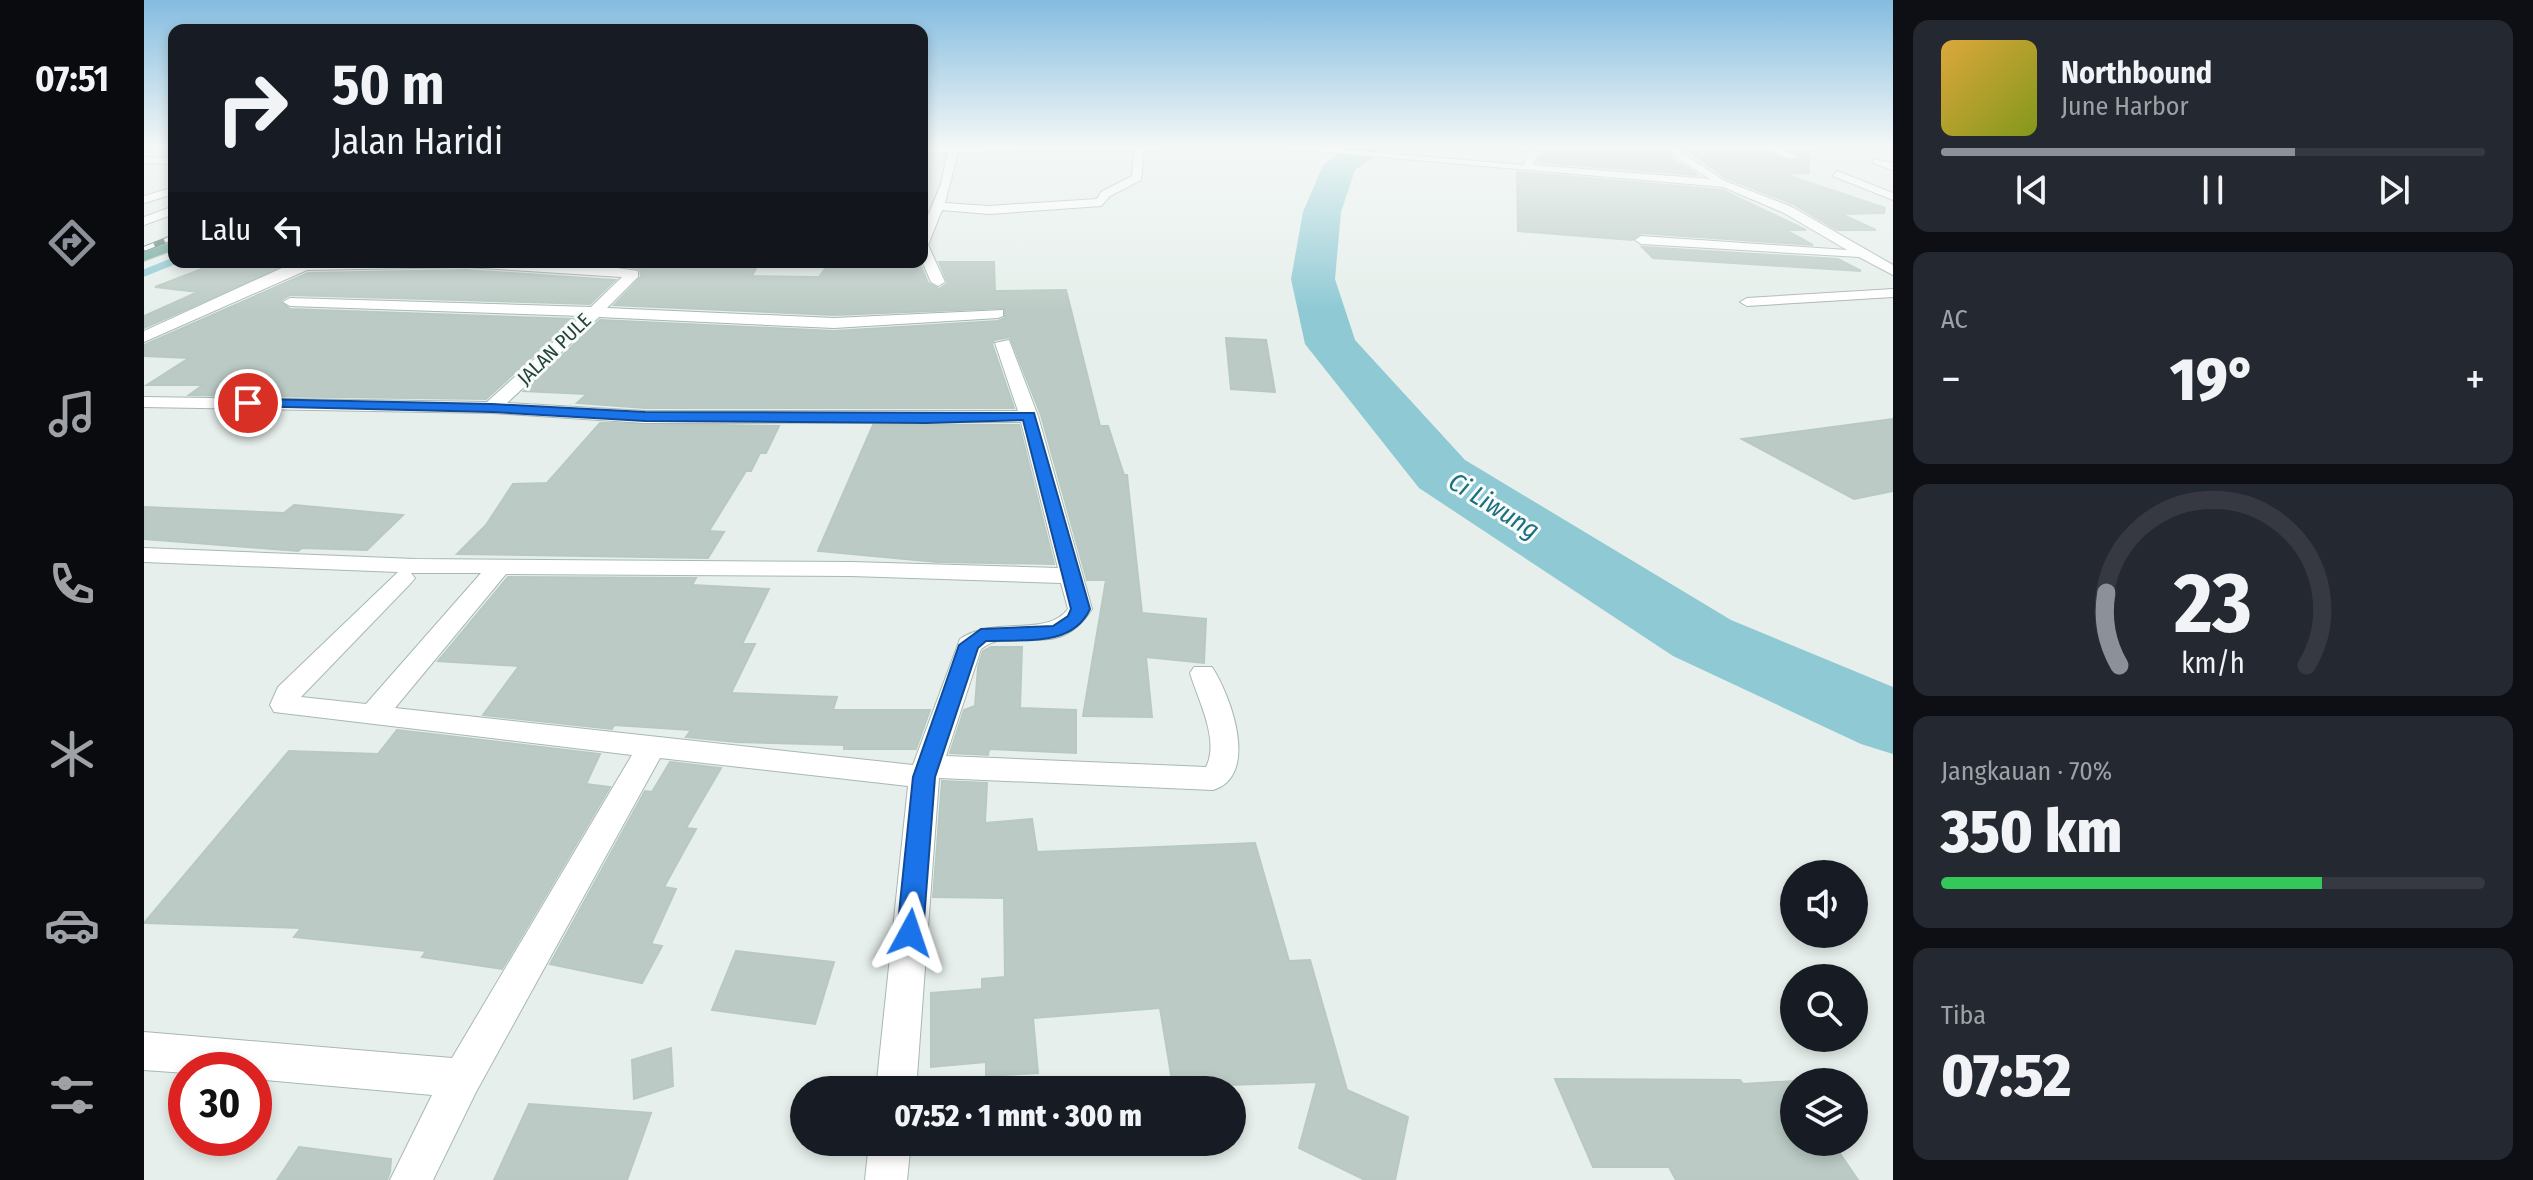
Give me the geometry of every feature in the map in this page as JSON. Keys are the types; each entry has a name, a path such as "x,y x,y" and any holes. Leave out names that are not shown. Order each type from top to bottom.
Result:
{"main road":[{"path":"144,257 168,247"}],"street":[{"path":"928,229 938,201"},
{"path":"936,206 989,210 1100,201"},
{"path":"1766,201 1788,210 1893,271"},
{"path":"144,221 168,212"},
{"path":"1641,240 1862,254"},
{"path":"928,260 938,282"},
{"path":"144,337 299,268"},
{"path":"593,268 633,274 595,312"},
{"path":"1747,302 1893,293"},
{"name":"JALAN PULE","path":"290,302 595,312"},
{"path":"595,312 834,323 998,313"},
{"name":"JALAN PULE","path":"492,408 595,312"},
{"path":"897,1076 926,771 969,645 981,636 1057,631 1075,619 1080,609 1029,416 1003,343"},
{"path":"144,402 492,408 645,417 926,419 1029,416"},
{"path":"144,555 499,567 851,569 1073,576"},
{"path":"372,716 499,567"},
{"path":"403,578 288,694 284,705 651,748 926,771 1199,781 1221,774 1227,757 1203,673"},
{"path":"411,1180 462,1078 651,748"},
{"path":"144,1051 462,1078"},
{"path":"886,1180 889,1156"}],"building":[{"path":"1517,201 1745,201 1806,230 1786,230 1813,245 1641,233 1632,240 1518,231"},
{"path":"1785,201 1864,201 1885,208 1884,213 1841,214 1876,230 1837,230"},
{"path":"1642,247 1838,259 1861,271 1653,258"},
{"path":"939,262 994,262 995,291 1066,290 1100,426 1108,426 1124,475 1127,475 1142,613 1206,619 1204,663 1146,657 1152,717 1083,716 1106,580 1087,580 1041,415 1010,337 994,340 992,344 1014,408 645,408 577,403 587,394 524,391 600,320 834,331 998,321 1005,318 1005,308 834,315 614,305 641,277 640,269 634,268 756,268 752,276 819,277 826,268 922,268 928,283 939,289 948,283"},
{"path":"204,268 280,268 144,328 144,316 198,292 155,287"},
{"path":"466,270 615,280 590,304 290,295 280,301 290,309 574,319 486,399 189,395 203,385 147,385 189,358 144,356 144,345 308,273"},
{"path":"1226,338 1266,340 1275,392 1231,389"},
{"path":"1893,419 1893,491 1854,499 1742,439"},
{"path":"600,423 779,426 766,453 760,453 751,471 746,471 709,531 724,532 708,558 457,554 486,525 513,484 547,483"},
{"path":"873,425 1019,425 1054,564 937,562 818,551"},
{"path":"294,505 403,515 367,550 302,548 298,551 144,539 144,507 284,513"},
{"path":"508,577 696,578 692,585 769,589 742,644 755,644 731,693 837,697 833,710 930,710 916,749 844,749 844,745 736,742 686,737 691,730 614,725 612,729 483,715 519,666 438,661"},
{"path":"991,647 1022,647 1020,708 1076,710 1076,753 989,749 988,755 950,753 964,710 975,706 978,667 983,651"},
{"path":"397,730 600,754 586,784 610,787 502,969 422,957 426,951 294,937 301,928 144,923 289,751 378,754"},
{"path":"670,762 721,768 686,828 696,829 664,887 676,889 651,944 662,946 642,983 550,964 645,791 652,792"},
{"path":"942,781 987,783 985,823 1032,819 1037,852 1255,843 1289,961 1310,960 1347,1090 1408,1117 1395,1180 1365,1180 1299,1148 1317,1082 1246,1084 1246,1076 1171,1076 1160,1008 1033,1018 1038,1073 986,1076 986,1062 931,1067 931,993 982,989 982,979 1005,977 1004,898 933,897"},
{"path":"736,951 834,962 815,1024 712,1010"},
{"path":"671,1048 673,1086 634,1099 632,1060"},
{"path":"1555,1079 1740,1080 1743,1084 1780,1082 1780,1156 1842,1156 1858,1180 1676,1180 1669,1167 1593,1167"},
{"path":"529,1104 651,1113 627,1180 494,1180"},
{"path":"299,1147 391,1159 390,1172 387,1180 277,1180"}],"waterway":[{"name":"Ci Liwung","path":"1326,201 1313,279 1331,344 1442,474 1702,638 1893,722"},
{"path":"144,273 168,263"}],"railway":[{"path":"144,249 168,239"}],"route":[{"path":"248,403 492,408 645,417 926,419 1029,416 1080,609 1075,619 1057,631 981,636 969,645 924,777 910,933"}]}
